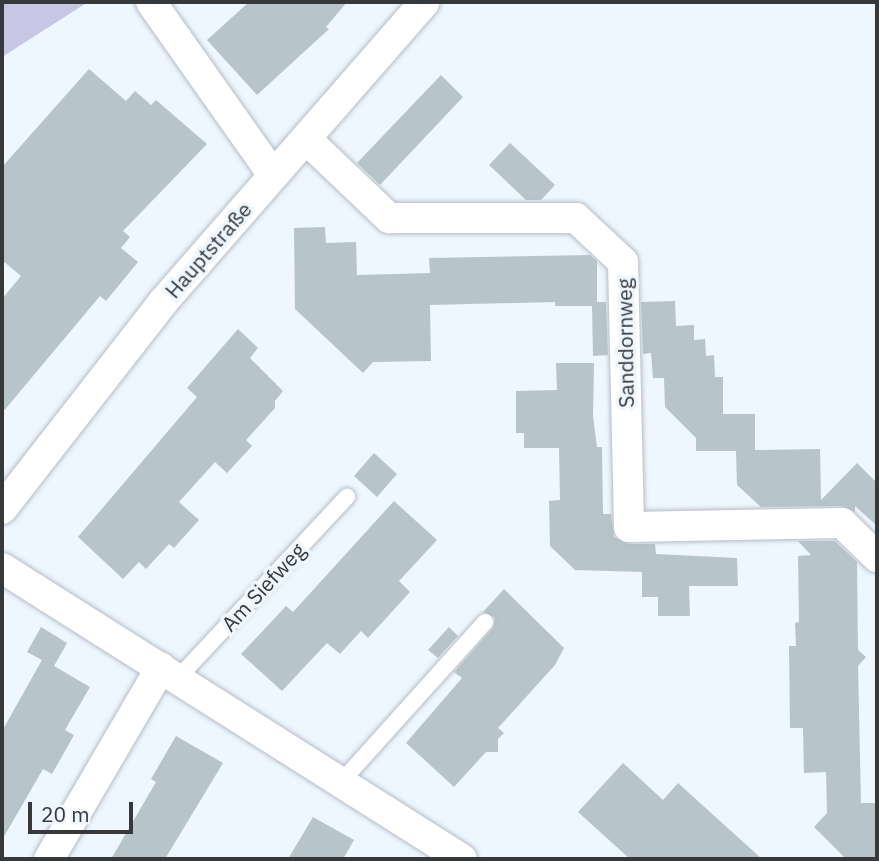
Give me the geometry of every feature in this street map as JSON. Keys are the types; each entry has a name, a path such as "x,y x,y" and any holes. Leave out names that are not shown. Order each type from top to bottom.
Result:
{"street":[{"path":"151,2 273,175"},
{"name":"Hauptstraße","path":"2,509 163,302 425,2"},
{"name":"Sanddornweg","path":"306,139 389,218 576,218 623,262 629,527 842,523 877,557"},
{"path":"2,568 462,859"},
{"path":"48,859 170,672"}],"lane":[{"name":"Am Siefweg","path":"170,672 347,497"},
{"path":"342,781 485,622"}],"shaded area":[{"path":"2,2 88,2 2,57"}],"building":[{"path":"249,2 347,2 326,27 329,29 257,95 207,40"},
{"path":"89,69 126,101 135,91 151,105 156,100 207,144 123,231 130,237 121,248 138,262 106,301 100,296 2,413 2,299 21,276 2,260 2,167"},
{"path":"441,75 463,97 380,185 357,163"},
{"path":"510,143 555,185 541,200 526,200 489,165"},
{"path":"325,227 326,243 356,242 357,275 430,273 429,258 590,255 597,261 597,302 606,302 608,355 593,356 592,306 555,306 555,302 430,305 431,361 373,362 363,373 295,309 294,228"},
{"path":"675,301 676,326 694,325 694,340 705,339 706,356 714,355 715,377 723,377 723,414 755,414 755,450 820,449 821,500 857,463 877,483 877,526 855,506 855,512 842,506 761,507 737,485 736,451 696,451 696,438 665,407 664,378 653,378 651,353 643,354 641,302"},
{"path":"238,329 258,348 250,358 283,391 275,401 275,408 246,440 252,446 227,473 215,462 179,502 199,520 174,548 169,544 146,569 139,562 123,579 78,537 197,397 187,388"},
{"path":"556,363 594,363 593,416 597,447 602,447 603,514 611,514 614,537 629,544 655,544 656,554 737,558 738,586 689,586 690,616 658,616 658,597 642,597 642,572 575,570 550,546 549,501 560,500 559,448 524,448 524,433 516,433 516,391 557,390"},
{"path":"374,453 397,474 377,497 354,476"},
{"path":"394,501 437,540 399,581 410,592 368,638 361,631 340,654 327,643 282,691 241,654 286,606 293,612"},
{"path":"798,541 835,541 857,562 858,650 866,657 858,666 861,803 877,803 877,859 846,859 814,827 827,813 826,772 804,773 803,728 790,728 789,646 796,646 795,623 799,622 798,556 811,555"},
{"path":"504,589 564,648 555,665 498,728 504,733 498,739 498,752 486,752 454,787 406,743 462,678 454,672 493,628 495,618 483,612"},
{"path":"41,627 67,643 54,666 90,687 65,730 74,735 52,774 43,769 2,840 2,731 42,660 27,652"},
{"path":"449,627 458,636 438,658 428,650"},
{"path":"176,736 223,763 165,859 111,859 156,782 151,779"},
{"path":"623,763 663,800 678,783 762,859 630,859 578,812"},
{"path":"313,817 354,840 343,859 288,859"}]}
